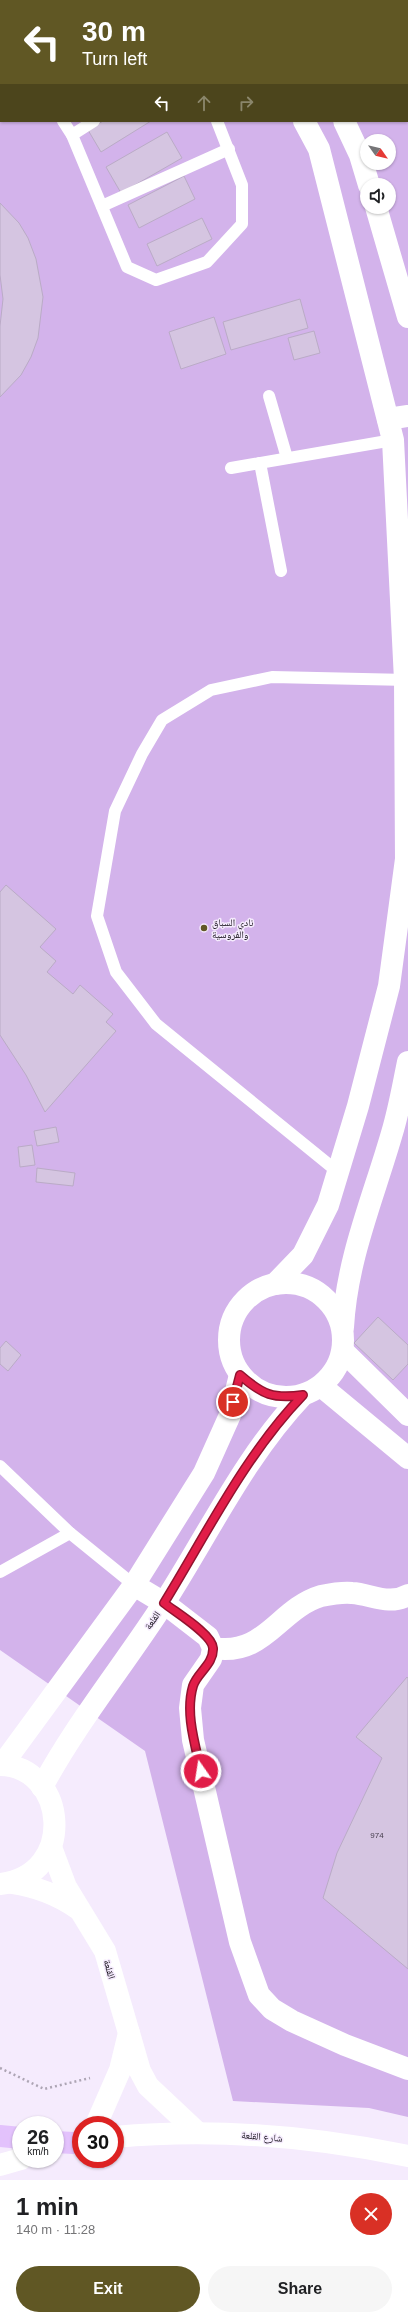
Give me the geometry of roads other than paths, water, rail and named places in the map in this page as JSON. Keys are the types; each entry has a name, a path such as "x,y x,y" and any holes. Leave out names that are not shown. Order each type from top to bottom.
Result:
{"highway":[{"path":"0,2136 12,2137"}],"street":[{"path":"275,1284 303,1255 328,1206 358,1106 389,986 406,859 407,680 393,440 398,417 319,149 305,122"},
{"path":"344,122 360,155 367,178"},
{"path":"378,214 408,317"},
{"path":"408,1062 393,1132 356,1243 345,1296 343,1341 338,1366 312,1391 280,1398 258,1391 240,1375 230,1354 229,1331 237,1309 253,1293 275,1284 298,1283 319,1292 335,1309 343,1341 408,1415"},
{"path":"6,1884 29,1875 42,1863 51,1847 55,1826 52,1805 42,1787 25,1772 1,1765 134,1585 204,1473 230,1415 240,1375"},
{"path":"312,1391 408,1458"},
{"name":"القلعة","path":"42,1787 62,1751 164,1603 245,1470 278,1420 312,1391"},
{"path":"134,1585 164,1603 208,1637 213,1648 211,1660 193,1685 190,1708 194,1740 240,1942 259,1995 272,2009 292,2021 345,2045 408,2069"},
{"path":"213,1648 226,1650 244,1647 267,1635 303,1603 322,1596 352,1593 380,1600 396,1600 408,1595"},
{"name":"القلعة","path":"51,1847 60,1873 79,1910 105,1951 140,2071 148,2086 198,2133"},
{"name":"القلعة","path":"6,1884 37,1887 59,1896 79,1910"},
{"name":"القلعة","path":"101,2116 110,2098 120,2070 129,2033"},
{"name":"شارع القلعة","path":"124,2137 198,2133 241,2134 337,2143 408,2156"},
{"path":"0,2165 12,2162"}],"lane":[{"path":"64,122 72,135 127,267 156,280 208,262 242,224 242,185 217,122"},
{"path":"72,135 92,122"},
{"path":"102,206 229,149"},
{"path":"269,396 287,458"},
{"path":"231,468 393,440"},
{"path":"260,463 281,571"},
{"path":"338,1172 156,1024 116,972 97,916 115,811 142,754 162,720 211,690 272,677 407,680"},
{"path":"0,1466 5,1478 134,1585"},
{"path":"0,1572 70,1533"}],"place":[{"name":"نادي السباق والفروسية","path":"204,928"}]}
